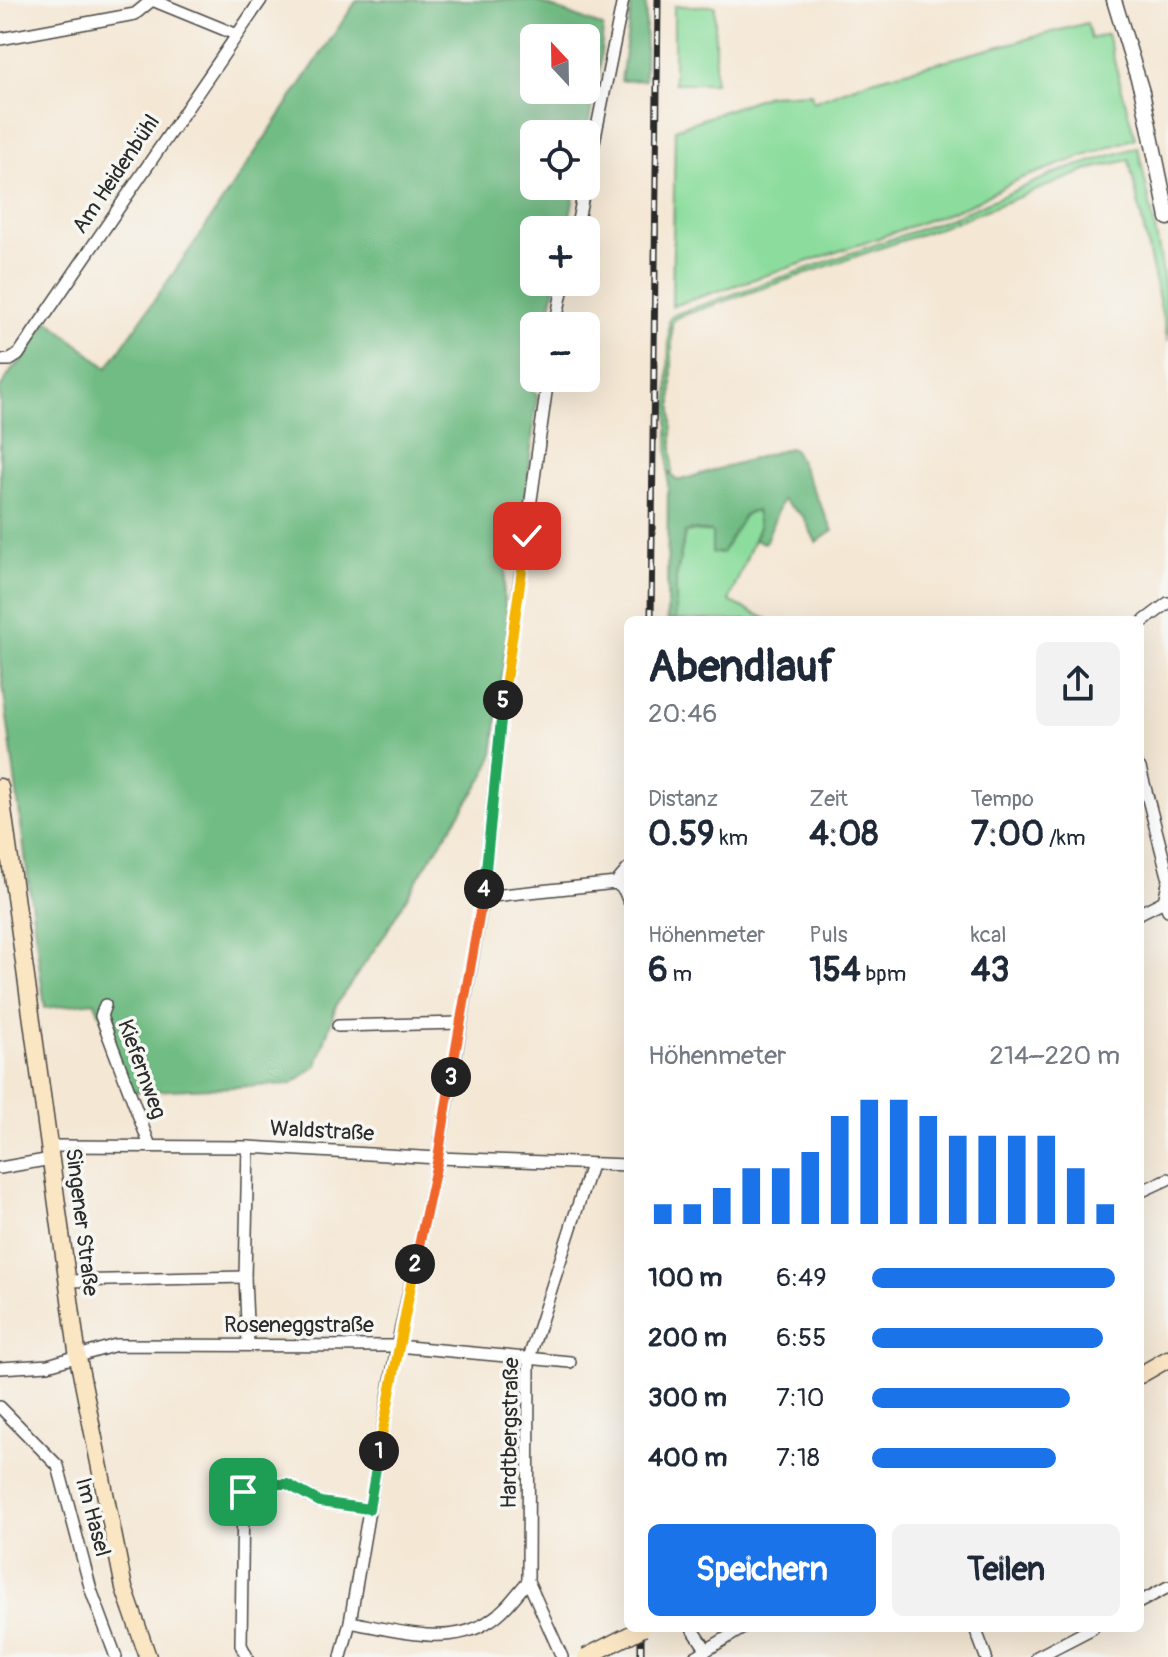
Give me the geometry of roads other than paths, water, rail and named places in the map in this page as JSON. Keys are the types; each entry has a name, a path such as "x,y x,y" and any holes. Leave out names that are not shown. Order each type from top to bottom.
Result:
{"main road":[{"name":"Singener Straße","path":"0,787 78,1358 124,1588 148,1657"},
{"path":"1144,1373 1168,1359"},
{"path":"586,1657 635,1632"}],"street":[{"path":"0,39 135,14 152,0 235,34"},
{"name":"Am Heidenbühl","path":"0,360 10,360 18,355 261,0"},
{"path":"599,120 623,0"},
{"path":"1114,0 1142,92 1167,210"},
{"path":"341,1657 350,1622 397,1346 438,1158 483,897 502,708 545,392"},
{"path":"1144,621 1167,606"},
{"path":"1144,783 1168,876"},
{"path":"483,897 601,887 616,883 624,874"},
{"path":"616,883 624,890"},
{"path":"1144,912 1166,906 1168,883"},
{"name":"Kiefernweg","path":"105,1005 101,1016 150,1146"},
{"path":"338,1026 460,1023"},
{"name":"Waldstraße","path":"0,1168 50,1153 150,1146 248,1147 624,1165"},
{"path":"248,1147 245,1277 248,1345"},
{"name":"Hardtbergstraße","path":"562,1657 528,1581 529,1358 591,1165"},
{"path":"1144,1190 1168,1179"},
{"path":"67,1281 245,1277"},
{"name":"Roseneggstraße","path":"78,1358 90,1351 116,1345 397,1346 570,1362"},
{"path":"0,1368 48,1365 78,1358"},
{"name":"Im Hasel","path":"0,1407 58,1466 91,1590 116,1657"},
{"path":"247,1657 241,1645 243,1492 267,1484 287,1484 320,1502 369,1509"},
{"path":"350,1622 437,1635 462,1633 489,1622 528,1581"},
{"path":"1144,1600 1168,1587"},
{"path":"695,1632 706,1649"},
{"path":"695,1657 736,1632"},
{"path":"977,1632 986,1657"},
{"path":"1037,1657 1085,1632"}],"railway":[{"path":"651,616 658,0"},
{"path":"641,1632 641,1657"}]}
